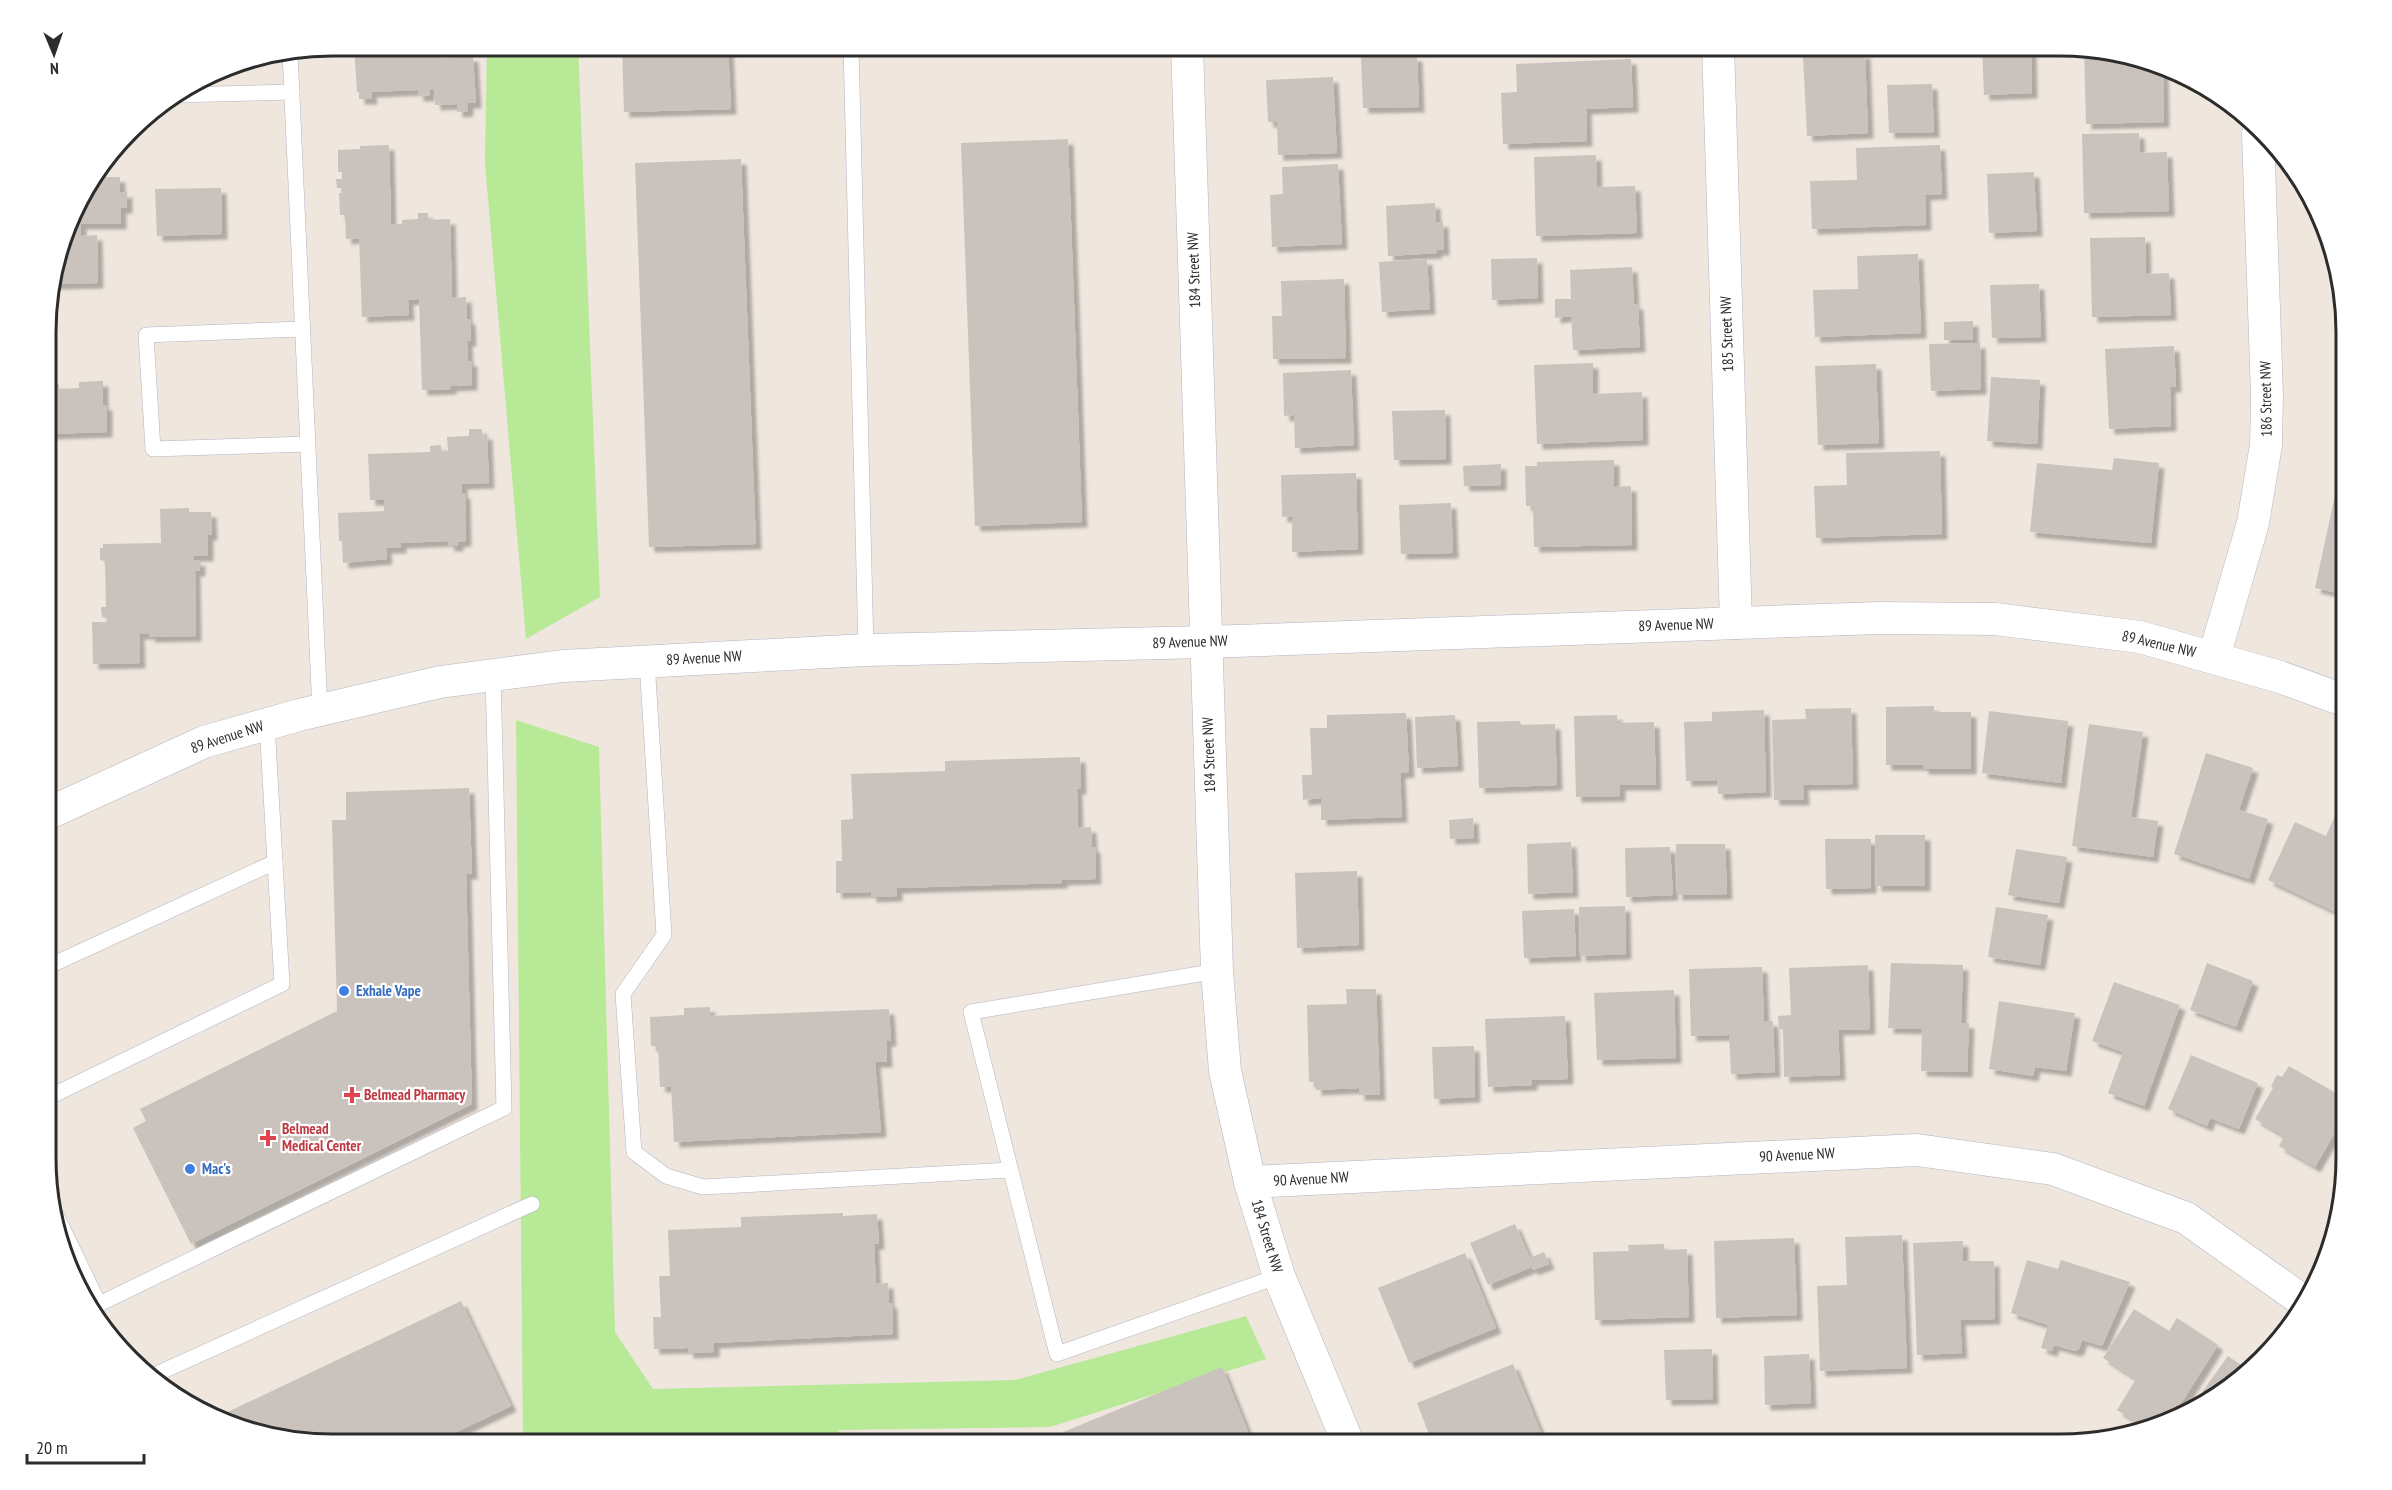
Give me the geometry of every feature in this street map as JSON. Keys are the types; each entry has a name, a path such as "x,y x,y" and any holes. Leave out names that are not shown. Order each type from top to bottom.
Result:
{"street":[{"name":"184 Street NW","path":"1187,56 1217,971 1225,1071 1250,1182 1279,1276 1344,1434"},
{"name":"185 Street NW","path":"1718,56 1736,623"},
{"name":"186 Street NW","path":"2214,657 2253,523 2266,445 2258,138"},
{"name":"89 Avenue NW","path":"56,810 204,742 267,724 440,682 563,666 866,650 1206,642 1879,618 1995,619 2140,637 2280,677 2337,698"},
{"name":"90 Avenue NW","path":"1250,1182 1917,1149 2053,1169 2186,1218 2300,1298"}],"lane":[{"path":"851,56 866,650"},
{"path":"290,59 320,711"},
{"path":"189,95 292,92"},
{"path":"302,330 146,335 153,449 308,444"},
{"path":"647,662 664,935 623,994 634,1152 666,1176 703,1187 1010,1170"},
{"path":"97,1305 504,1108 493,675"},
{"path":"56,1094 282,984 267,724"},
{"path":"56,963 275,862"},
{"path":"1217,971 971,1012 1057,1354 1279,1276"},
{"path":"158,1373 532,1204"}],"green space":[{"path":"487,56 578,56 600,597 526,639 485,163"},
{"path":"516,720 599,747 615,1332 653,1389 1015,1380 1246,1316 1266,1359 1050,1427 839,1430 839,1434 523,1434"}],"building":[{"path":"355,56 436,56 436,58 473,56 476,103 468,103 468,111 457,112 457,104 435,105 434,90 429,90 430,96 418,96 418,90 371,92 372,99 359,99 359,92 357,92"},
{"path":"622,56 729,56 731,109 624,112"},
{"path":"1417,56 1419,107 1363,108 1361,57"},
{"path":"1803,56 1865,56 1868,133 1807,136"},
{"path":"1982,56 2031,56 2032,93 1984,95"},
{"path":"2084,57 2115,61 2163,75 2164,122 2086,124"},
{"path":"1631,59 1633,107 1586,109 1587,141 1503,144 1501,93 1517,92 1516,64"},
{"path":"1333,77 1337,153 1278,155 1277,122 1268,122 1266,80"},
{"path":"1932,84 1934,132 1889,133 1887,85"},
{"path":"2139,133 2140,153 2167,152 2169,211 2084,213 2082,134"},
{"path":"1068,139 1082,522 975,526 961,143"},
{"path":"389,145 391,224 402,224 402,220 418,219 418,213 428,213 428,220 450,219 452,298 466,297 467,319 470,319 471,341 467,341 468,361 472,361 472,385 451,386 451,389 422,390 419,299 408,300 409,315 362,317 359,238 346,239 345,215 340,215 339,193 343,193 343,188 337,188 336,179 342,179 342,172 338,172 338,150 360,149 360,146"},
{"path":"1940,145 1942,194 1925,195 1926,225 1812,229 1810,181 1857,180 1856,148"},
{"path":"1596,155 1597,187 1635,186 1637,233 1536,236 1534,157"},
{"path":"741,159 756,544 649,547 635,163"},
{"path":"1338,164 1342,244 1272,247 1270,195 1283,194 1282,167"},
{"path":"2034,172 2037,231 1989,233 1987,174"},
{"path":"103,177 120,177 120,193 127,192 127,208 121,208 121,224 81,224 81,236 97,235 98,283 60,284 76,226 92,193"},
{"path":"221,188 222,234 157,236 155,189"},
{"path":"1435,203 1436,222 1443,222 1444,250 1436,250 1437,253 1388,256 1386,206"},
{"path":"2145,237 2146,274 2169,273 2171,315 2092,317 2090,238"},
{"path":"1918,254 1921,333 1815,337 1813,290 1858,289 1857,256"},
{"path":"1537,258 1538,298 1492,300 1491,259"},
{"path":"1427,259 1430,309 1382,312 1379,262"},
{"path":"1632,267 1634,304 1638,304 1640,347 1573,350 1571,316 1555,318 1555,299 1571,299 1570,270"},
{"path":"1344,279 1346,358 1273,359 1272,316 1282,316 1281,281"},
{"path":"2039,284 2041,337 1992,338 1990,285"},
{"path":"1973,321 1973,340 1944,340 1944,322"},
{"path":"1980,343 1981,389 1931,391 1929,344"},
{"path":"2174,346 2176,387 2170,387 2171,426 2109,429 2105,349"},
{"path":"1593,363 1593,394 1642,392 1643,440 1537,444 1534,365"},
{"path":"1876,364 1879,443 1818,445 1815,366"},
{"path":"1351,370 1354,445 1295,448 1294,415 1284,416 1283,373"},
{"path":"1991,377 2040,380 2037,444 1987,441"},
{"path":"103,381 103,405 107,405 107,432 56,434 56,384 59,384 59,389 79,388 79,382"},
{"path":"1445,410 1446,459 1394,460 1392,411"},
{"path":"469,429 482,429 482,435 487,434 489,483 462,484 462,493 465,493 466,541 458,542 458,546 449,546 448,541 401,543 401,548 386,548 387,559 343,563 338,513 384,511 384,500 370,500 368,454 430,452 430,446 441,445 441,452 448,451 447,437 469,436"},
{"path":"1940,451 1942,534 1816,538 1814,486 1847,485 1846,453"},
{"path":"2114,458 2159,463 2151,543 2030,532 2037,463 2112,470"},
{"path":"1614,460 1614,487 1631,486 1632,545 1534,547 1533,506 1526,506 1525,466 1537,466 1537,462"},
{"path":"1501,464 1501,485 1464,486 1463,466"},
{"path":"1356,473 1358,549 1292,552 1292,516 1282,517 1281,475"},
{"path":"2337,486 2337,593 2315,588"},
{"path":"1451,503 1453,553 1401,554 1399,505"},
{"path":"189,508 189,512 211,512 212,535 208,535 208,556 194,556 194,561 200,560 200,571 195,571 196,636 150,637 149,634 139,634 140,663 93,664 92,622 107,622 107,618 102,617 101,607 106,607 105,561 100,560 100,548 103,548 103,544 161,543 160,509"},
{"path":"1934,706 1934,712 1971,712 1971,769 1923,769 1923,765 1886,765 1886,707"},
{"path":"1851,708 1853,784 1803,785 1804,800 1774,800 1772,720 1806,719 1805,709"},
{"path":"1764,710 1766,792 1718,794 1717,780 1686,781 1684,722 1712,721 1712,712"},
{"path":"1989,711 2068,721 2061,783 1982,773"},
{"path":"1406,713 1409,772 1400,773 1402,817 1321,820 1321,798 1303,800 1302,775 1312,775 1310,728 1327,728 1327,715"},
{"path":"1455,715 1458,766 1417,768 1415,717"},
{"path":"1617,715 1617,723 1654,722 1656,785 1620,785 1620,796 1576,797 1574,716"},
{"path":"1520,721 1521,725 1555,724 1557,785 1479,788 1477,722"},
{"path":"2089,724 2143,732 2131,817 2158,821 2153,857 2072,846"},
{"path":"2206,753 2253,768 2239,810 2268,819 2249,879 2174,854"},
{"path":"1080,757 1081,789 1077,789 1078,828 1091,827 1092,847 1095,847 1096,879 1062,880 1062,883 897,888 897,896 871,897 871,892 836,893 836,861 842,861 841,820 853,819 851,774 945,771 945,761"},
{"path":"469,788 472,874 466,874 472,1104 191,1244 133,1128 146,1121 140,1109 337,1011 332,820 346,820 346,792"},
{"path":"2337,811 2337,913 2268,880 2295,822 2326,836"},
{"path":"1473,818 1474,838 1450,839 1449,820"},
{"path":"1875,835 1925,835 1925,886 1876,886"},
{"path":"1825,839 1871,839 1871,888 1826,889"},
{"path":"1571,842 1573,892 1528,894 1527,844"},
{"path":"1676,844 1725,844 1727,894 1677,895"},
{"path":"1670,847 1673,895 1626,897 1625,848"},
{"path":"2016,849 2067,857 2059,903 2008,895"},
{"path":"1357,871 1359,945 1297,948 1295,873"},
{"path":"1625,906 1626,954 1580,956 1579,907"},
{"path":"1996,907 2048,915 2040,965 1988,957"},
{"path":"1574,909 1576,956 1524,958 1522,911"},
{"path":"1891,963 1963,965 1961,1023 1969,1023 1967,1072 1921,1071 1922,1029 1888,1028"},
{"path":"2207,963 2253,981 2236,1027 2190,1010"},
{"path":"1868,965 1870,1029 1838,1030 1840,1075 1784,1077 1783,1029 1779,1029 1778,1016 1791,1015 1789,968"},
{"path":"1762,967 1764,1021 1773,1021 1775,1072 1731,1074 1729,1035 1691,1036 1689,969"},
{"path":"2114,982 2180,1005 2144,1106 2108,1093 2123,1052 2092,1041"},
{"path":"1346,989 1376,989 1380,1095 1359,1095 1359,1088 1316,1090 1316,1082 1309,1082 1307,1005 1347,1004"},
{"path":"1674,990 1676,1058 1597,1060 1594,993"},
{"path":"1999,1001 2075,1013 2066,1071 2035,1067 2033,1076 1989,1069"},
{"path":"710,1007 710,1016 889,1009 891,1041 886,1041 887,1062 875,1062 881,1132 674,1142 671,1087 660,1087 658,1046 651,1046 650,1017 684,1015 684,1008"},
{"path":"1565,1016 1568,1079 1532,1080 1532,1085 1488,1087 1485,1019"},
{"path":"1474,1046 1475,1097 1434,1099 1432,1047"},
{"path":"2191,1055 2258,1083 2239,1129 2210,1118 2207,1126 2168,1109"},
{"path":"2289,1066 2337,1094 2337,1129 2315,1167 2279,1146 2284,1136 2255,1119 2273,1088 2271,1086 2277,1075 2282,1077"},
{"path":"843,1213 843,1216 877,1214 879,1244 874,1244 876,1284 888,1283 889,1303 892,1303 893,1334 714,1343 714,1352 688,1353 688,1348 654,1349 653,1317 661,1317 659,1276 670,1276 668,1230 741,1227 741,1217"},
{"path":"1515,1224 1530,1258 1544,1252 1549,1264 1533,1270 1532,1267 1488,1285 1470,1243"},
{"path":"1902,1235 1907,1368 1820,1371 1817,1286 1847,1285 1845,1237"},
{"path":"1794,1238 1797,1315 1716,1318 1714,1241"},
{"path":"1963,1241 1963,1261 1994,1261 1995,1319 1960,1320 1962,1353 1917,1355 1913,1243"},
{"path":"1664,1244 1664,1250 1687,1249 1689,1317 1595,1320 1593,1252 1629,1251 1628,1245"},
{"path":"1465,1253 1496,1328 1409,1363 1378,1288"},
{"path":"2027,1260 2058,1269 2061,1260 2130,1282 2102,1346 2082,1340 2079,1349 2075,1351 2054,1345 2052,1351 2041,1348 2048,1325 2011,1313"},
{"path":"461,1301 511,1406 452,1434 313,1434 277,1429 225,1413"},
{"path":"2134,1309 2169,1331 2177,1318 2218,1345 2178,1408 2139,1423 2117,1410 2136,1379 2103,1358"},
{"path":"1712,1349 1713,1399 1666,1400 1664,1350"},
{"path":"1809,1354 1811,1403 1765,1405 1764,1356"},
{"path":"2228,1356 2243,1366 2205,1394 2202,1392"},
{"path":"1513,1364 1541,1434 1429,1434 1417,1403"},
{"path":"1222,1367 1249,1434 1064,1434 1063,1432"}],"place":[{"name":"Exhale Vape","path":"344,991"},
{"name":"Belmead Pharmacy","path":"352,1095"},
{"name":"Belmead Medical Center","path":"268,1138"},
{"name":"Mac's","path":"190,1169"}]}
